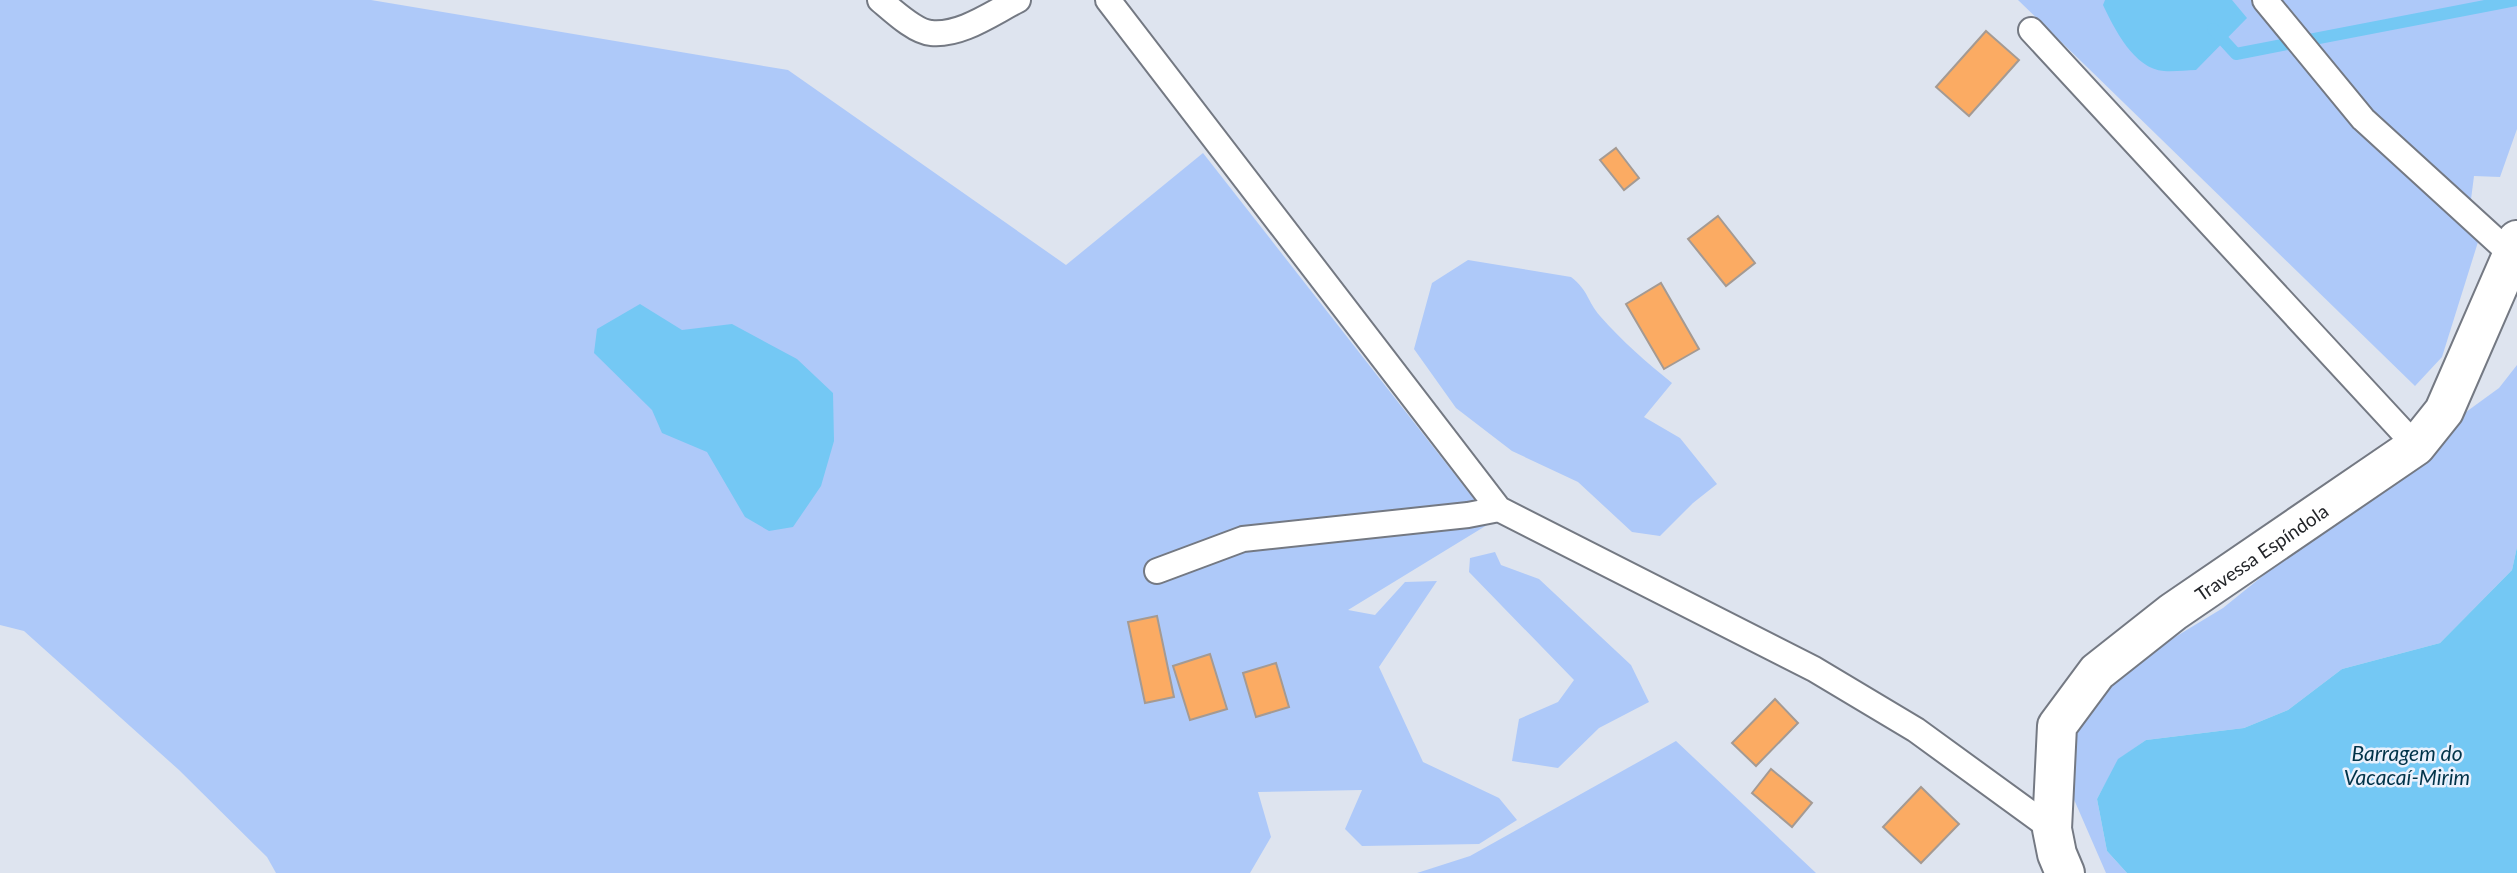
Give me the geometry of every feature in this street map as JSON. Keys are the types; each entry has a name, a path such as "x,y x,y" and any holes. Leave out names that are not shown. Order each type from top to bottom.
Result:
{"street":[{"name":"Travessa Espíndola","path":"2065,873 2057,854 2052,829 2057,726 2097,672 2173,612 2416,446 2444,411 2515,248"}],"lane":[{"path":"880,0 902,19 928,34 958,31 1018,0"},
{"path":"1108,0 1499,509 1814,669 1916,730 2052,829"},
{"path":"2265,0 2363,119 2515,248"},
{"path":"2031,30 2416,446"},
{"path":"1157,571 1243,539 1499,509"}],"shaded area":[{"path":"0,0 371,0 788,70 1066,265 1203,153 1492,522 1348,610 1375,615 1405,582 1437,581 1379,667 1423,762 1499,798 1517,820 1479,844 1362,846 1345,829 1362,790 1258,792 1271,837 1250,873 276,873 267,857 179,770 24,631 0,625"},
{"path":"2018,0 2517,0 2517,129 2500,177 2474,176 2465,229 2478,242 2442,357 2415,386"},
{"path":"1468,260 1571,277 1608,325 1672,383 1644,417 1680,438 1717,484 1693,503 1660,536 1632,532 1578,482 1512,451 1456,408 1414,349 1432,283"},
{"path":"2517,365 2517,547 2512,570 2440,643 2342,669 2288,710 2244,728 2146,740 2119,759 2097,799 2107,851 2127,873 2106,873 2069,788 2072,728 2115,680 2152,651 2223,608 2499,388"},
{"path":"1495,552 1501,565 1539,579 1631,665 1649,702 1599,728 1558,768 1512,761 1519,719 1558,702 1574,680 1469,572 1470,558"},
{"path":"1676,741 1816,873 1417,873 1470,856"}],"water":[{"path":"2105,0 2232,0 2247,18 2196,70 2164,71 2143,63 2126,46 2103,5"},
{"path":"640,304 682,330 732,324 797,359 833,393 834,441 821,486 793,527 769,531 745,517 707,452 662,433 652,410 594,353 597,329"},
{"name":"Barragem do Vacacaí-Mirim","path":"2517,547 2517,873 2127,873 2107,851 2097,799 2118,759 2146,740 2244,728 2288,710 2342,669 2440,643 2512,570"}],"building":[{"path":"1986,31 2019,60 1969,116 1936,87"},
{"path":"1616,148 1639,178 1624,190 1600,160"},
{"path":"1718,216 1755,263 1726,286 1688,239"},
{"path":"1661,283 1699,349 1664,369 1626,304"},
{"path":"1157,616 1174,697 1145,703 1128,622"},
{"path":"1210,654 1227,709 1190,720 1173,666"},
{"path":"1276,663 1289,707 1256,717 1243,673"},
{"path":"1775,699 1798,723 1756,766 1732,743"},
{"path":"1771,769 1812,803 1792,827 1752,793"},
{"path":"1921,787 1959,824 1921,863 1883,827"}],"waterway":[{"path":"2213,29 2236,54 2516,0"}]}
